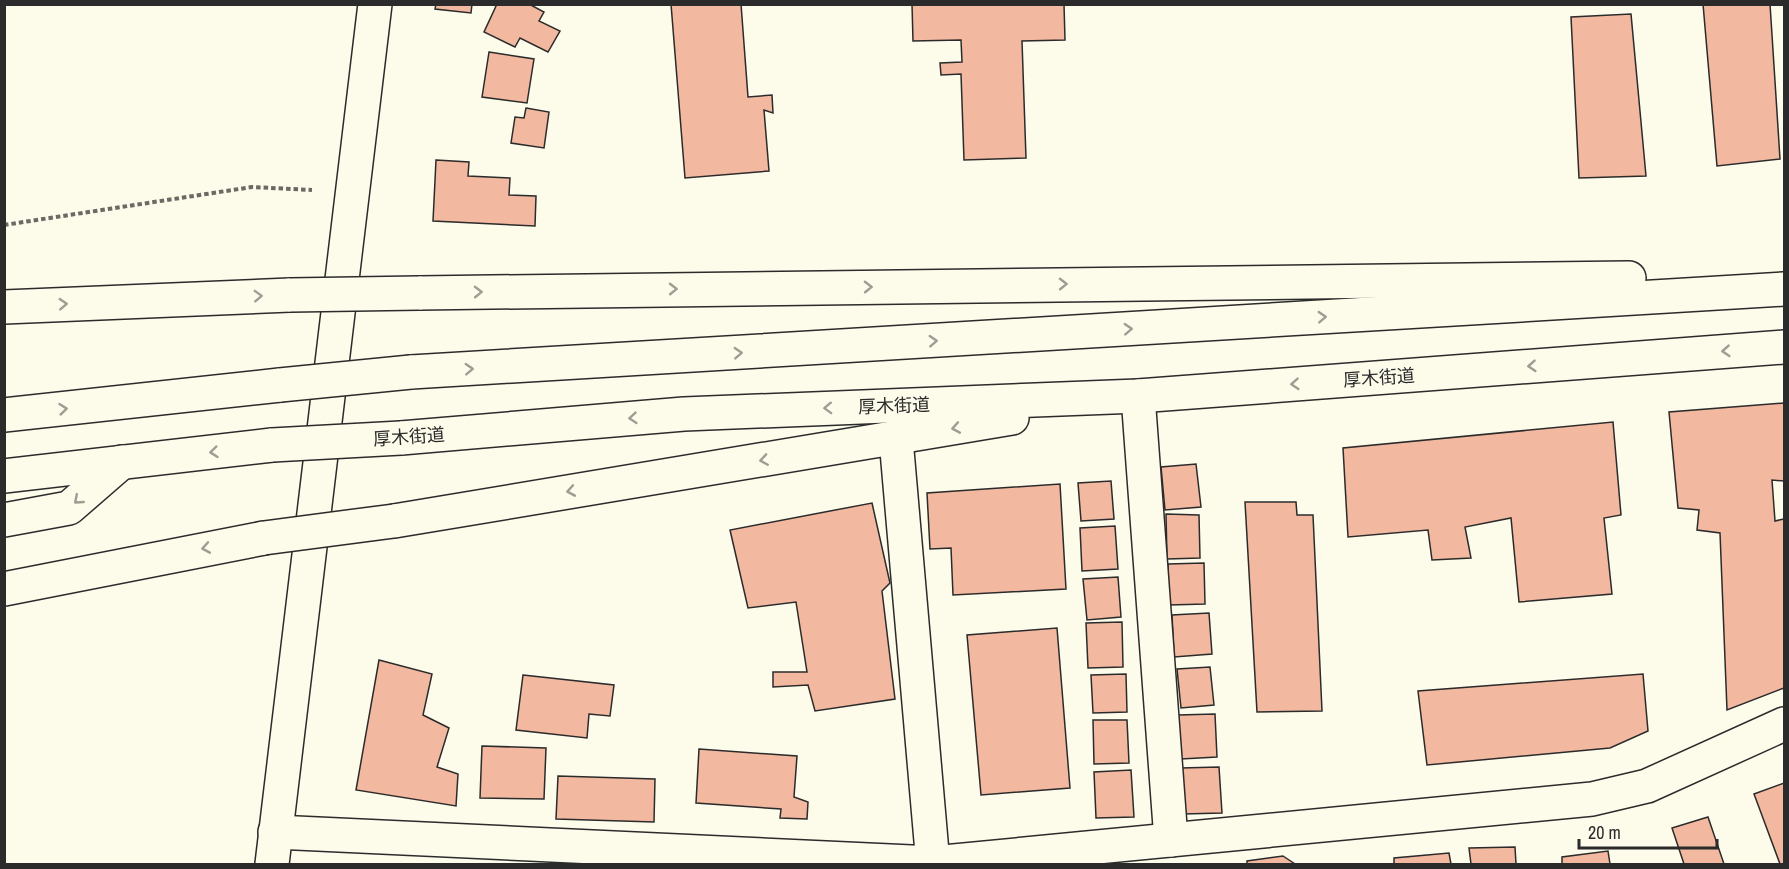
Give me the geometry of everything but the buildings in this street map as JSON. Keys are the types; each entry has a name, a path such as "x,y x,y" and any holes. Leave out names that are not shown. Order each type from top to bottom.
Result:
{"main road":[{"path":"272,864 274,832 375,4"},
{"path":"4,307 290,295 419,293 1619,278 1785,281"},
{"path":"4,415 411,372 1785,289"},
{"name":"厚木街道","path":"4,476 272,446 401,438 684,414 1138,396 1785,347"},
{"path":"4,589 264,538 394,521 896,439 1138,396 1171,840"},
{"path":"896,439 933,864"},
{"path":"4,520 69,508 122,462"},
{"path":"274,832 933,864 1592,799 1647,786 1785,724"}],"path":[{"path":"4,225 252,188 315,190"}]}
